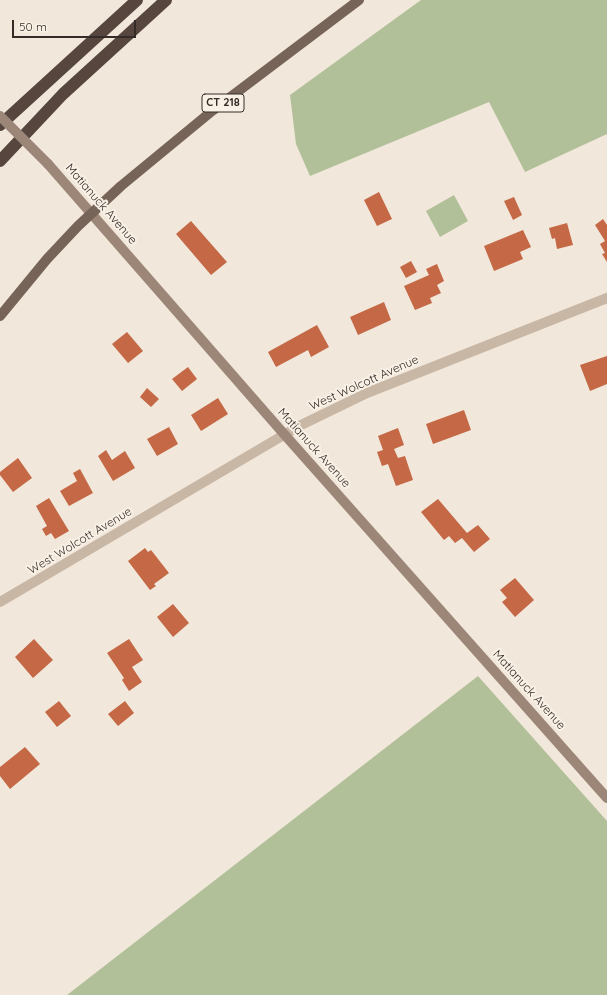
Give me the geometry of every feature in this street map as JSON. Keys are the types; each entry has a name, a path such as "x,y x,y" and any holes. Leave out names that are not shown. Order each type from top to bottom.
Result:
{"highway":[{"path":"0,125 137,0"},
{"path":"0,161 63,94 166,0"}],"main road":[{"name":"CT 218","path":"0,316 47,259 126,181 179,137 359,0"}],"street":[{"name":"Matianuck Avenue","path":"0,116 48,164 92,213 284,434 607,798"},
{"name":"West Wolcott Avenue","path":"0,602 92,549 284,434 361,396 607,298"}],"green space":[{"path":"421,0 607,0 607,134 525,172 489,102 310,176 296,144 290,95"},
{"path":"454,195 468,221 440,237 426,211"},
{"path":"478,676 607,821 607,995 67,995"}],"building":[{"path":"379,192 392,219 377,226 364,200"},
{"path":"514,197 522,215 513,220 504,201"},
{"path":"603,219 607,225 607,262 602,254 605,253 600,244 605,241 595,225"},
{"path":"191,221 227,262 211,275 176,234"},
{"path":"567,223 573,245 557,249 555,238 552,239 549,228"},
{"path":"523,230 531,247 520,252 523,259 494,271 484,246"},
{"path":"411,261 417,272 406,278 400,267"},
{"path":"437,264 444,281 437,285 441,293 430,298 432,303 415,310 404,286 429,275 426,269"},
{"path":"384,302 391,320 358,335 350,317"},
{"path":"317,325 329,347 311,357 308,350 276,367 268,352"},
{"path":"127,332 143,351 128,363 112,344"},
{"path":"607,356 607,384 590,391 580,365"},
{"path":"188,367 197,379 182,391 172,379"},
{"path":"147,388 159,399 151,407 140,397"},
{"path":"218,398 228,414 201,431 191,415"},
{"path":"464,410 471,430 433,444 426,424"},
{"path":"169,427 178,444 157,456 147,439"},
{"path":"398,428 404,445 394,449 398,458 405,456 413,480 396,486 388,464 382,466 377,452 383,450 378,436"},
{"path":"106,450 112,460 125,451 135,468 113,481 98,456"},
{"path":"18,458 32,478 13,492 0,475 0,472"},
{"path":"80,469 93,493 69,506 60,491 77,481 73,473"},
{"path":"49,498 69,531 55,539 51,533 46,536 42,529 47,526 36,506"},
{"path":"438,499 467,533 478,525 490,539 474,552 462,538 455,543 449,536 444,540 421,512"},
{"path":"145,548 148,552 151,550 169,573 154,584 156,586 150,590 128,561"},
{"path":"515,578 534,600 515,617 502,602 507,598 500,590"},
{"path":"173,604 189,623 173,637 157,617"},
{"path":"34,639 53,660 33,678 15,657"},
{"path":"129,639 143,660 132,667 142,682 129,691 122,680 124,678 107,653"},
{"path":"59,701 71,716 57,727 45,712"},
{"path":"125,701 134,713 118,726 108,714"},
{"path":"25,747 40,764 10,789 0,776 0,767"}]}
